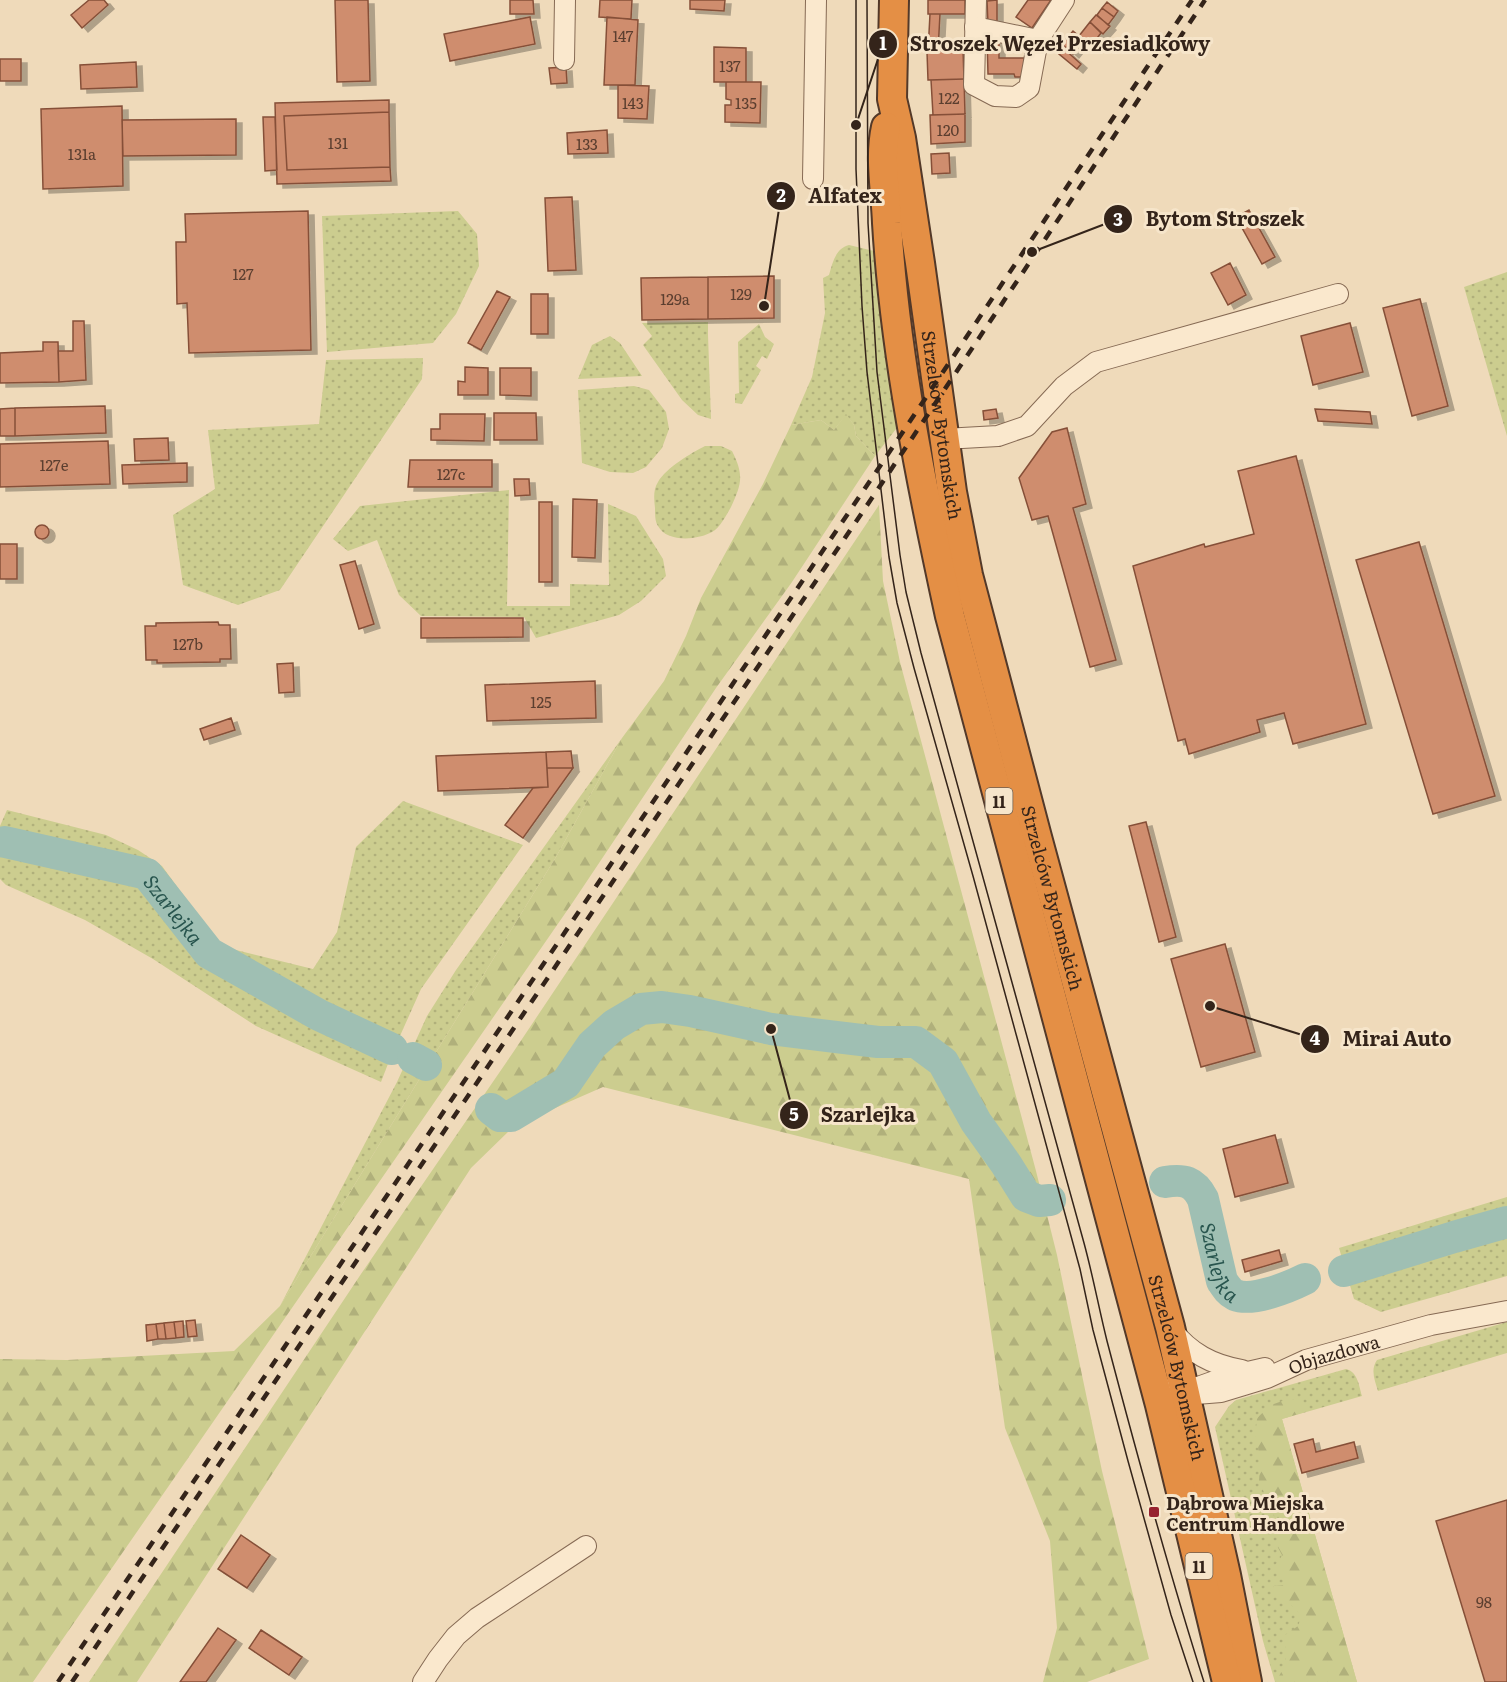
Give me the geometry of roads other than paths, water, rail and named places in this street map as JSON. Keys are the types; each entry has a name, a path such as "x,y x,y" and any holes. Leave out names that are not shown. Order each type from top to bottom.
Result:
{"highway":[{"name":"Strzelców Bytomskich","path":"894,0 892,99 901,138 952,492 974,597 1170,1327 1185,1393 1184,1447 1227,1682"},
{"name":"11","path":"892,99 884,139 889,261 924,500 950,616 1145,1353"},
{"name":"Strzelców Bytomskich","path":"1145,1353 1184,1447 1226,1575 1247,1682"}],"street":[{"path":"564,60 565,0"},
{"path":"813,179 816,0"},
{"path":"976,0 974,85 995,96 1016,97 1029,88 1038,40 1064,0"},
{"path":"975,27 1038,40"},
{"path":"944,439 998,436 1027,426 1064,386 1096,362 1338,294"},
{"path":"1431,1325 1507,1297"},
{"name":"Objazdowa","path":"1185,1393 1221,1392 1267,1378 1306,1360 1431,1325 1507,1311"},
{"path":"1170,1327 1187,1347 1206,1360 1248,1371"},
{"path":"1145,1353 1168,1383 1185,1393 1248,1371 1306,1360"},
{"path":"1184,1447 1204,1408 1221,1392"},
{"path":"423,1682 456,1636 477,1618 586,1546"}],"waterway":[{"name":"Szarlejka","path":"5,842 147,874 209,953 319,1015 392,1049"},
{"name":"Szarlejka","path":"491,1109 500,1116 511,1116 566,1083 592,1045 614,1025 641,1009 662,1007 690,1011 771,1029 836,1037 878,1042 916,1042 943,1062 976,1122 1026,1196 1039,1201 1050,1200"},
{"name":"Szarlejka","path":"413,1058 426,1065"},
{"name":"Szarlejka","path":"1165,1182 1183,1181 1192,1185 1200,1193 1222,1281 1233,1294 1243,1297 1261,1295 1305,1279"},
{"name":"Szarlejka","path":"1344,1271 1507,1222"}],"tram line":[{"path":"856,0 856,169 862,306 867,372 889,557 897,603 1080,1269 1093,1330 1128,1461 1171,1615 1193,1682"},
{"path":"867,0 868,223 877,372 906,592 1084,1243 1141,1469 1204,1682"}],"railway":[{"path":"58,1682 874,475 1192,0"},
{"path":"72,1682 876,492 1205,0"}],"place":[{"name":"Stroszek Węzeł Przesiadkowy","path":"856,125"},
{"name":"Bytom Stroszek","path":"1032,252"},
{"name":"Alfatex","path":"764,306"},
{"name":"Mirai Auto","path":"1210,1006"},
{"name":"Szarlejka","path":"771,1029"},
{"name":"Dąbrowa Miejska Centrum Handlowe","path":"1154,1512"}]}
